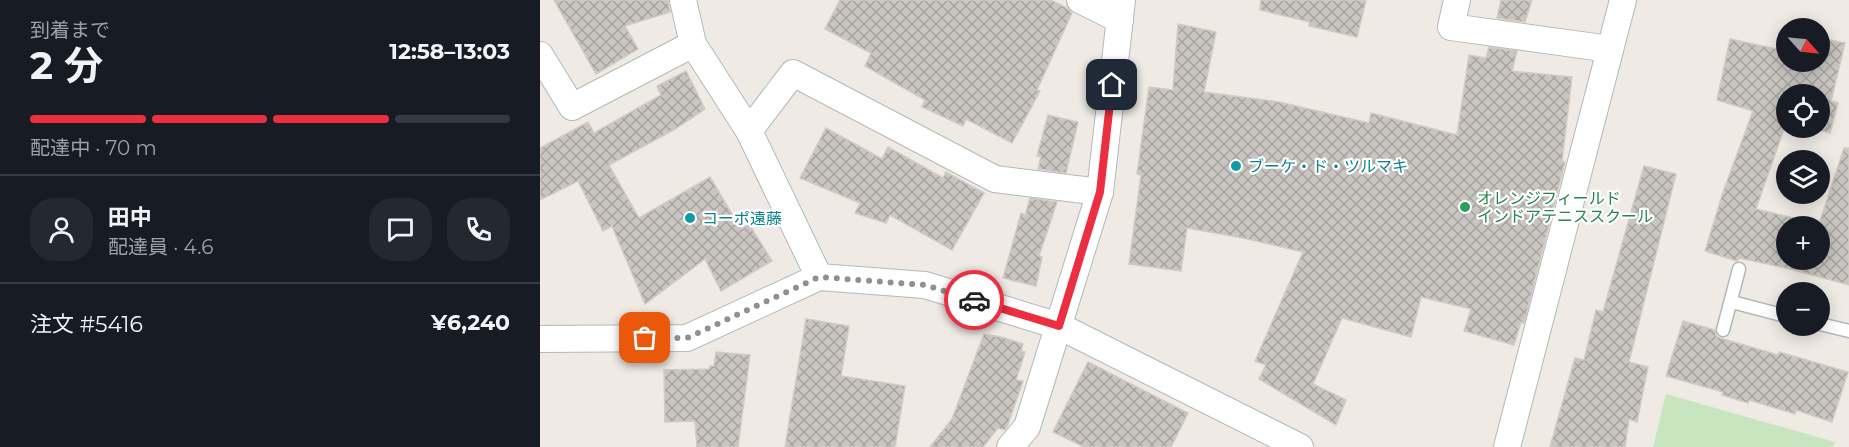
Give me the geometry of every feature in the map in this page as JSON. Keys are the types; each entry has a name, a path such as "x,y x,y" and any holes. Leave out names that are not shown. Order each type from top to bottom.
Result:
{"street":[{"path":"682,0 693,44 749,131 819,277"},
{"path":"1010,447 1027,427 1100,192 1121,10 1080,0"},
{"path":"1457,0 1451,27 1610,49"},
{"path":"1507,447 1623,0"},
{"path":"540,55 572,107 693,44"},
{"path":"749,131 793,74 995,179 1100,192"},
{"path":"540,339 687,338 819,277 925,285 1059,326 1300,447"}],"lane":[{"path":"1723,330 1740,269"},
{"path":"1732,302 1776,313"},
{"path":"1830,326 1849,331"}],"green space":[{"path":"1666,394 1835,442 1833,447 1653,447"}],"building":[{"path":"554,0 668,0 670,12 625,26 638,49 596,74"},
{"path":"840,0 1051,0 1072,13 1037,90 1040,91 1012,143 966,119 963,126 922,107 925,100 865,66 871,53 825,29"},
{"path":"1261,0 1366,0 1357,37 1309,26 1310,22 1260,10"},
{"path":"1501,0 1532,0 1525,22 1497,18"},
{"path":"1178,24 1216,32 1204,92 1279,102 1369,123 1371,113 1457,135 1469,55 1486,58 1489,47 1517,51 1512,71 1572,77 1562,161 1565,162 1524,323 1521,322 1514,345 1464,331 1471,309 1421,297 1411,337 1342,318 1313,384 1346,400 1336,425 1259,379 1266,365 1255,361 1303,252 1187,228 1181,271 1129,264 1141,175 1137,174 1149,87 1173,90"},
{"path":"1730,39 1776,49 1776,72 1830,72 1830,40 1845,43 1831,101 1838,103 1830,133 1830,84 1776,84 1776,138 1781,138 1756,209 1785,216 1776,216 1776,266 1739,258 1737,261 1705,251 1723,192 1753,111 1717,100"},
{"path":"686,71 705,109 675,129 609,165 639,218 710,177 741,229 749,224 772,261 721,291 705,259 645,304 612,226 603,231 578,181 540,200 540,148 588,122 594,133 661,95 657,86"},
{"path":"1048,115 1078,122 1066,173 1038,169 1041,157 1037,156"},
{"path":"826,128 882,159 888,147 943,178 946,172 984,193 952,250 890,215 886,223 855,213 860,203 800,178"},
{"path":"1844,148 1849,148 1849,285 1793,270 1830,270 1830,216 1822,216 1826,204 1830,204 1830,191"},
{"path":"1644,166 1676,174 1629,362 1648,367 1637,422 1629,419 1625,447 1550,447 1575,358 1584,360 1596,310 1603,312"},
{"path":"1030,198 1057,202 1039,256 1042,257 1036,286 1003,278 1021,213 1025,215"},
{"path":"806,319 849,326 841,376 905,386 895,447 785,447"},
{"path":"1683,321 1715,330 1716,336 1720,338 1848,372 1832,422 1796,410 1795,414 1749,400 1748,403 1722,395 1723,392 1666,376"},
{"path":"984,334 1023,344 1021,351 1025,352 1016,380 1023,381 1007,427 1005,430 998,428 983,447 930,447 952,419"},
{"path":"716,352 750,355 738,447 697,447 695,421 665,422 664,370 709,369 710,366 714,366"},
{"path":"1088,362 1188,413 1171,447 1084,447 1053,432"}],"way so far":[{"path":"645,338 687,338 819,277 925,285 974,300"}],"place":[{"name":"ブーケ・ド・ツルマキ","path":"1236,166"},
{"name":"オレンジフィールド インドアテニススクール","path":"1465,207"},
{"name":"コーポ遠藤","path":"690,218"}],"route":[{"path":"974,300 1059,326 1100,192 1112,85"}]}
